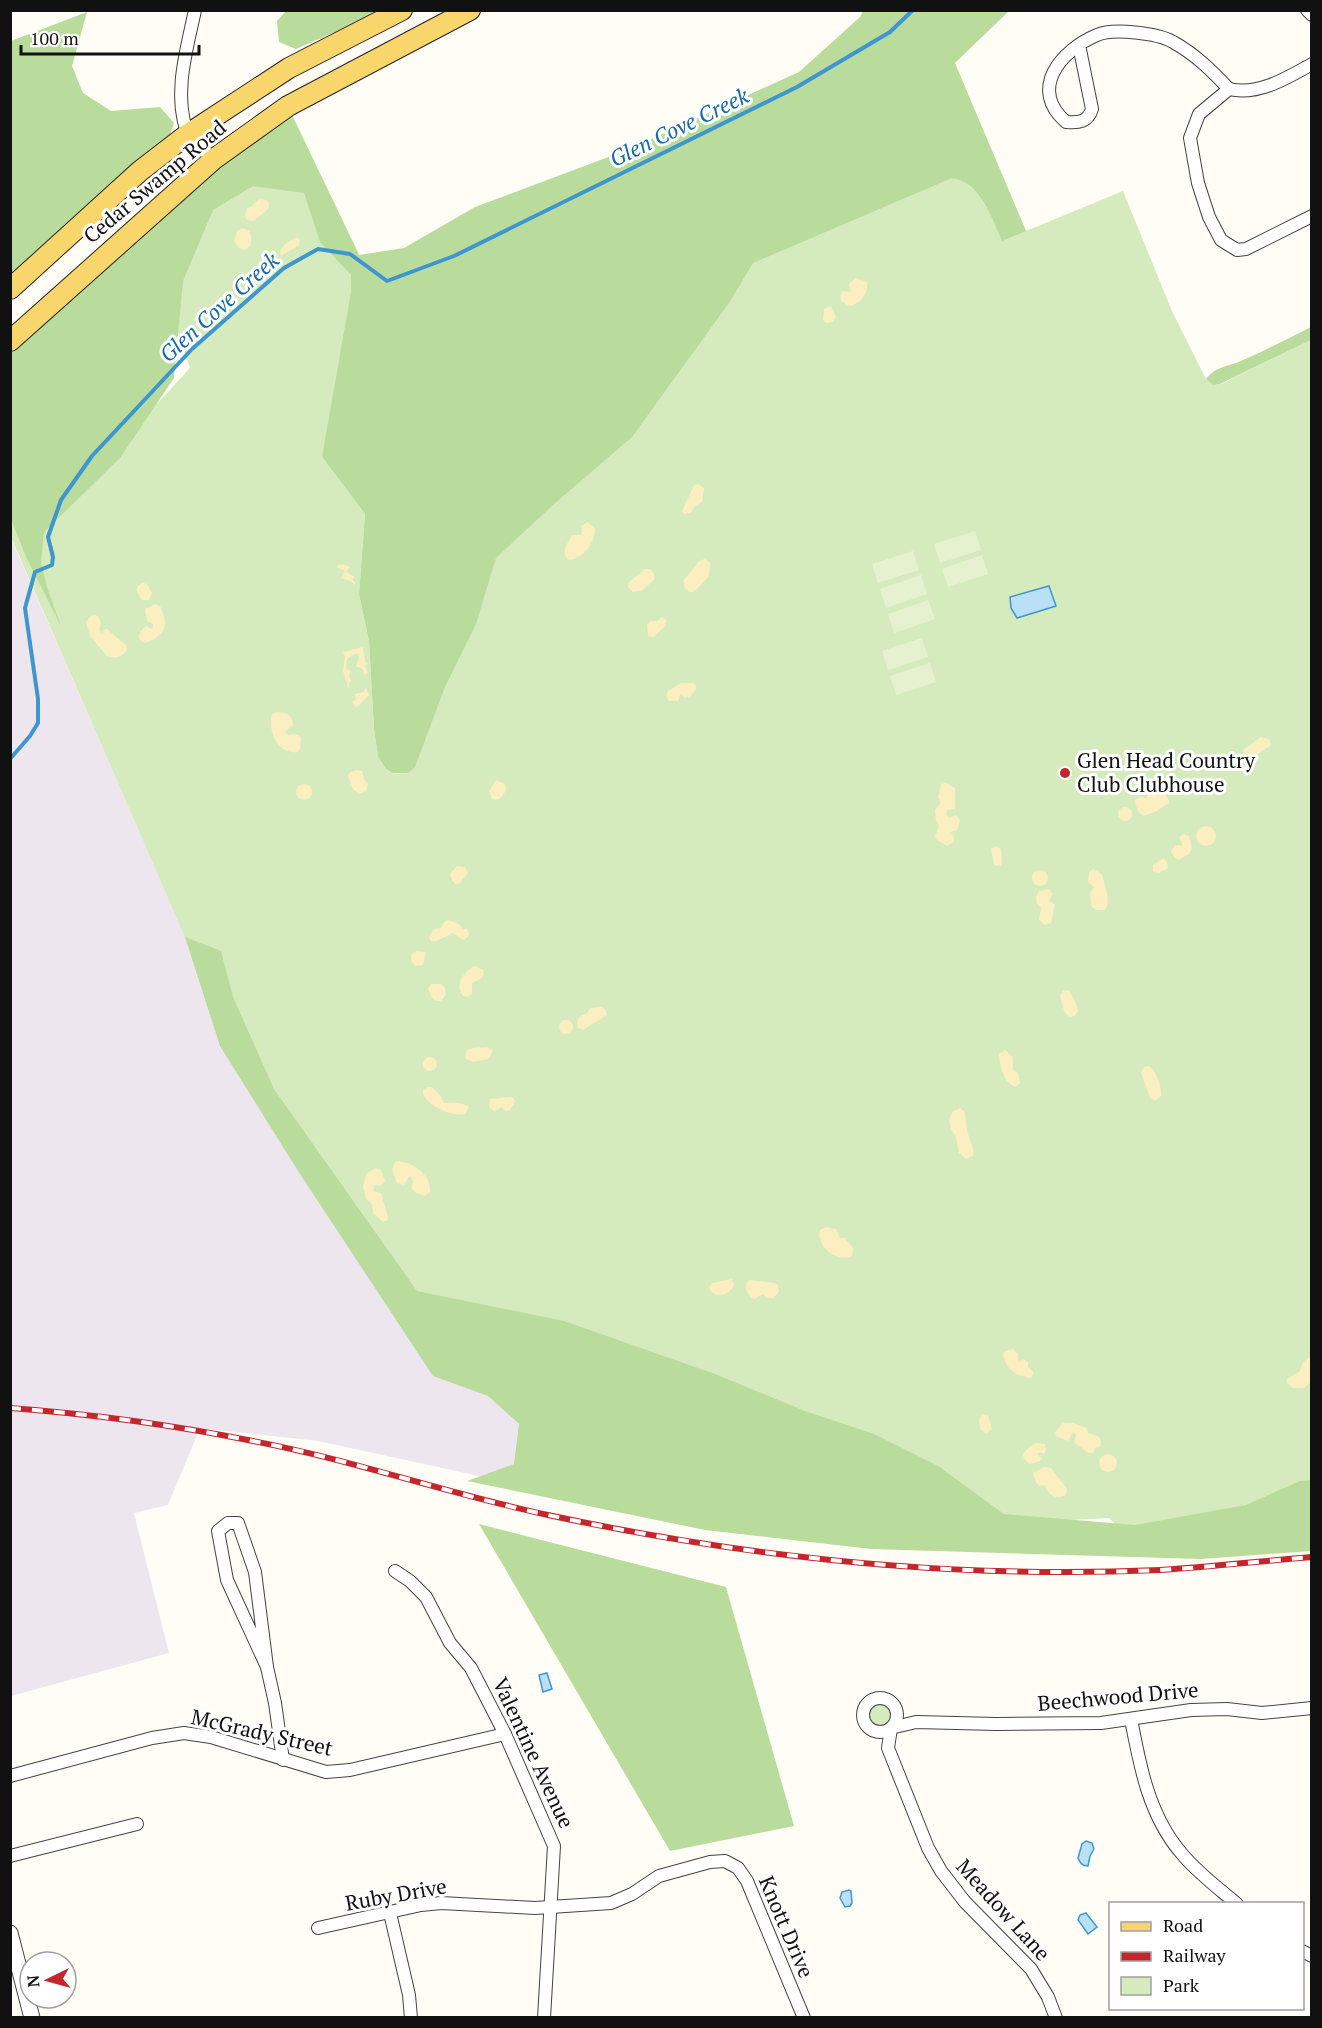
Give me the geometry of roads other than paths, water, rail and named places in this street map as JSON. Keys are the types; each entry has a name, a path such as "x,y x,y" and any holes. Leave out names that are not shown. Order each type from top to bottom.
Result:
{"main road":[{"name":"Cedar Swamp Road","path":"10,290 140,171 188,134 289,68 402,10"},
{"name":"Cedar Swamp Road","path":"10,341 214,159 288,106 470,10"},
{"path":"10,303 59,255 80,225"}],"street":[{"path":"195,10 181,80 181,98 188,134 214,159"},
{"path":"1307,10 1311,15"},
{"path":"1079,45 1092,109 1086,119 1081,122 1066,122 1060,117 1052,102 1049,81 1052,72 1079,45 1097,34 1127,32 1158,36 1172,41 1194,55 1229,89 1238,91 1260,88 1286,79 1311,64"},
{"path":"1229,89 1199,114 1190,138 1198,183 1209,217 1221,240 1237,249 1246,249 1311,216"},
{"path":"267,1667 227,1580 218,1531 228,1523 238,1523 255,1572 267,1667 283,1760"},
{"name":"Valentine Avenue","path":"395,1571 410,1581 426,1598 450,1643 471,1668 505,1734 554,1846 544,2018"},
{"name":"Beechwood Drive","path":"891,1728 916,1722 1101,1723 1191,1710 1227,1709 1262,1713 1311,1708"},
{"path":"1131,1719 1143,1780 1162,1824 1181,1853 1235,1902"},
{"name":"Meadow Lane","path":"891,1728 888,1748 892,1761 932,1856 965,1902 1030,1969 1048,1997 1056,2018"},
{"name":"McGrady Street","path":"10,1776 152,1738 184,1733 211,1737 326,1772 350,1770 505,1734"},
{"path":"10,1856 137,1824"},
{"name":"Knott Drive","path":"552,1906 611,1903 632,1894 659,1876 710,1862 725,1861 738,1868 747,1881 804,2018"},
{"name":"Ruby Drive","path":"318,1928 421,1905 441,1903 535,1908 552,1906"},
{"path":"390,1913 409,1995 411,2018"},
{"path":"10,1933 32,2018"}],"water":[{"path":"1049,586 1056,606 1017,618 1011,608 1010,597"},
{"path":"547,1673 552,1689 543,1692 539,1675"},
{"path":"1086,1841 1092,1843 1094,1849 1088,1866 1082,1864 1078,1858 1082,1844"},
{"path":"849,1890 852,1903 845,1907 840,1898 842,1892"},
{"path":"1086,1913 1097,1927 1088,1934 1078,1920 1080,1915"}],"waterway":[{"name":"Glen Cove Creek","path":"10,759 38,723 38,699 25,608 35,572 52,565 53,557 48,537 61,500 92,456 192,349 284,268 318,249 350,254 387,281 454,256 797,87 890,32 913,10"}],"railway":[{"path":"10,1408 102,1417 223,1435 327,1458 548,1515 699,1543 776,1554 929,1568 1083,1572 1160,1570 1312,1557"}],"place":[{"name":"Glen Head Country Club Clubhouse","path":"1065,773"}]}
